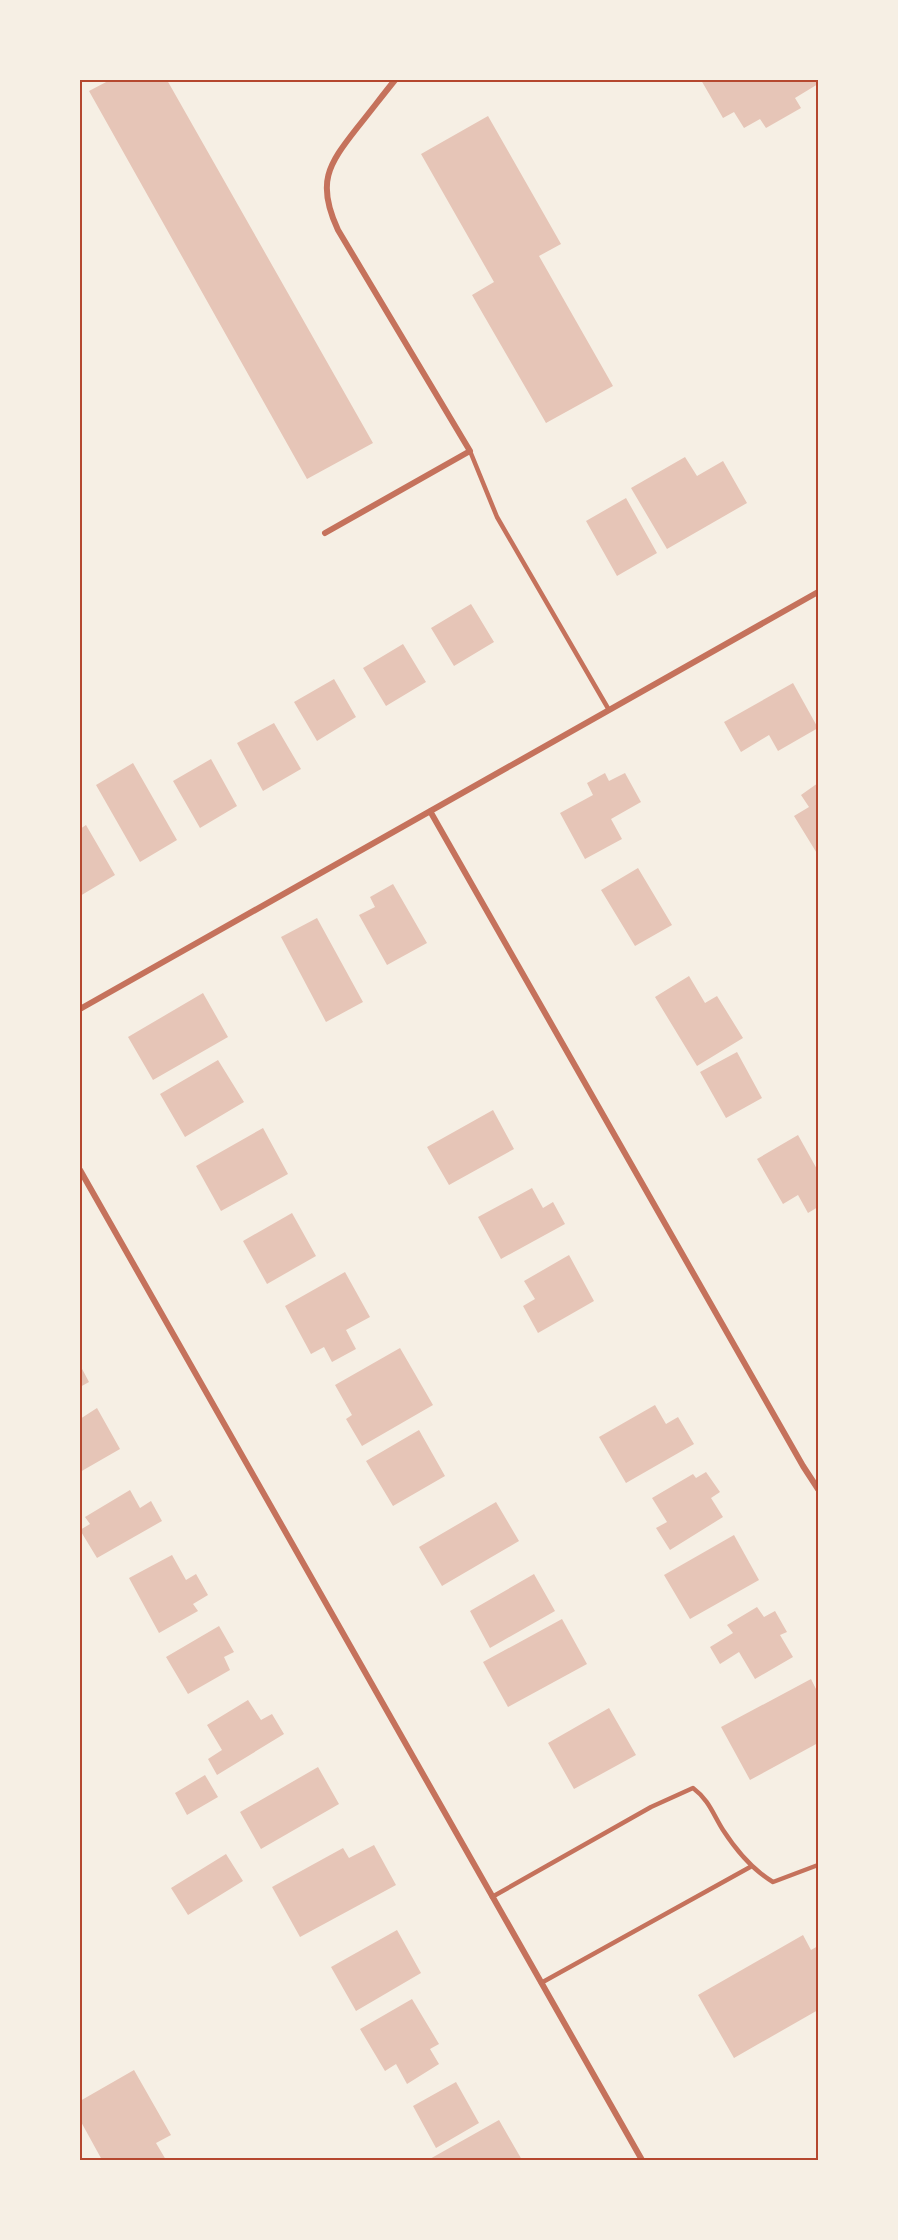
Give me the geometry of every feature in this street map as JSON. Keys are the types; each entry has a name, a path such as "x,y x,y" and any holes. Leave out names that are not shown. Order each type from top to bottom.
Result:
{"street":[{"path":"326,533 470,451 338,230 329,207 326,189 333,158 395,80"},
{"path":"80,1009 819,592"},
{"path":"430,811 797,1456 819,1489"},
{"path":"80,1170 642,2160"}],"lane":[{"path":"470,451 497,517 609,710"},
{"path":"492,1897 651,1807 693,1788 707,1799 723,1831 758,1874 773,1882 819,1865"},
{"path":"541,1983 752,1866"}],"building":[{"path":"110,80 167,80 373,443 307,479 89,91"},
{"path":"701,80 818,80 818,84 795,98 801,108 766,128 760,119 744,128 734,112 723,118"},
{"path":"488,116 561,244 539,256 613,386 546,423 472,295 494,282 421,154"},
{"path":"685,457 697,476 723,461 747,503 667,549 631,488"},
{"path":"626,498 657,553 617,576 586,521"},
{"path":"471,604 494,642 454,666 431,628"},
{"path":"403,644 426,682 386,706 363,668"},
{"path":"334,679 356,717 317,741 294,702"},
{"path":"793,683 818,728 778,751 769,735 741,752 724,722"},
{"path":"274,723 301,769 263,791 237,743"},
{"path":"211,759 237,806 200,828 173,781"},
{"path":"133,763 177,840 140,862 96,785"},
{"path":"605,773 609,781 625,773 641,802 611,819 622,839 585,859 560,813 593,795 587,783"},
{"path":"818,783 818,855 794,816 809,807 801,795"},
{"path":"86,825 115,875 80,896 80,829"},
{"path":"638,868 672,925 635,946 601,890"},
{"path":"393,884 427,943 387,965 359,915 375,907 370,897"},
{"path":"317,918 363,1002 326,1022 281,937"},
{"path":"689,976 705,1003 717,996 743,1038 697,1066 655,997"},
{"path":"203,993 228,1037 153,1080 128,1037"},
{"path":"737,1052 762,1098 726,1118 700,1072"},
{"path":"218,1060 244,1102 185,1137 160,1094"},
{"path":"493,1110 514,1149 449,1185 427,1147"},
{"path":"263,1128 288,1174 221,1211 196,1166"},
{"path":"798,1135 818,1171 818,1207 808,1213 798,1195 783,1204 757,1159"},
{"path":"532,1188 543,1208 553,1202 565,1224 501,1259 478,1217"},
{"path":"292,1213 316,1256 267,1284 243,1241"},
{"path":"569,1255 594,1301 538,1333 523,1306 535,1299 524,1281"},
{"path":"345,1272 370,1317 346,1330 356,1349 332,1362 324,1347 311,1354 285,1306"},
{"path":"400,1348 433,1405 362,1446 346,1419 352,1415 335,1385"},
{"path":"80,1365 89,1382 80,1387"},
{"path":"655,1405 666,1424 678,1417 694,1444 626,1483 599,1437"},
{"path":"97,1408 120,1449 80,1472 80,1419"},
{"path":"419,1430 445,1476 393,1506 366,1461"},
{"path":"706,1472 720,1492 711,1498 723,1517 670,1550 656,1528 667,1522 652,1498 693,1474 696,1478"},
{"path":"130,1490 140,1508 151,1501 162,1521 97,1558 80,1530 90,1524 85,1517"},
{"path":"496,1502 519,1541 442,1586 419,1547"},
{"path":"734,1535 759,1580 690,1619 664,1575"},
{"path":"172,1555 186,1580 196,1574 208,1595 193,1604 198,1611 159,1633 129,1578"},
{"path":"534,1574 555,1611 490,1648 470,1611"},
{"path":"757,1607 764,1617 775,1611 787,1632 780,1635 793,1657 755,1679 739,1652 720,1664 710,1647 733,1633 727,1625"},
{"path":"562,1619 587,1664 508,1707 483,1662"},
{"path":"219,1626 234,1652 224,1657 230,1670 188,1694 166,1657"},
{"path":"811,1679 818,1693 818,1743 750,1780 721,1727"},
{"path":"248,1700 261,1720 272,1714 284,1734 217,1775 208,1759 222,1750 207,1725"},
{"path":"609,1708 636,1755 574,1789 548,1743"},
{"path":"318,1767 339,1804 261,1849 240,1812"},
{"path":"205,1775 218,1797 187,1815 175,1793"},
{"path":"374,1845 396,1885 300,1937 272,1887 343,1848 349,1858"},
{"path":"226,1854 243,1881 188,1915 171,1888"},
{"path":"397,1930 421,1973 356,2011 331,1967"},
{"path":"803,1935 811,1950 818,1946 818,2010 734,2058 698,1995"},
{"path":"412,1999 439,2044 430,2049 439,2064 407,2084 396,2064 385,2071 360,2029"},
{"path":"134,2070 171,2135 156,2143 166,2160 102,2160 80,2120 80,2101"},
{"path":"456,2082 479,2123 436,2148 413,2106"},
{"path":"499,2120 522,2160 428,2160"}]}
